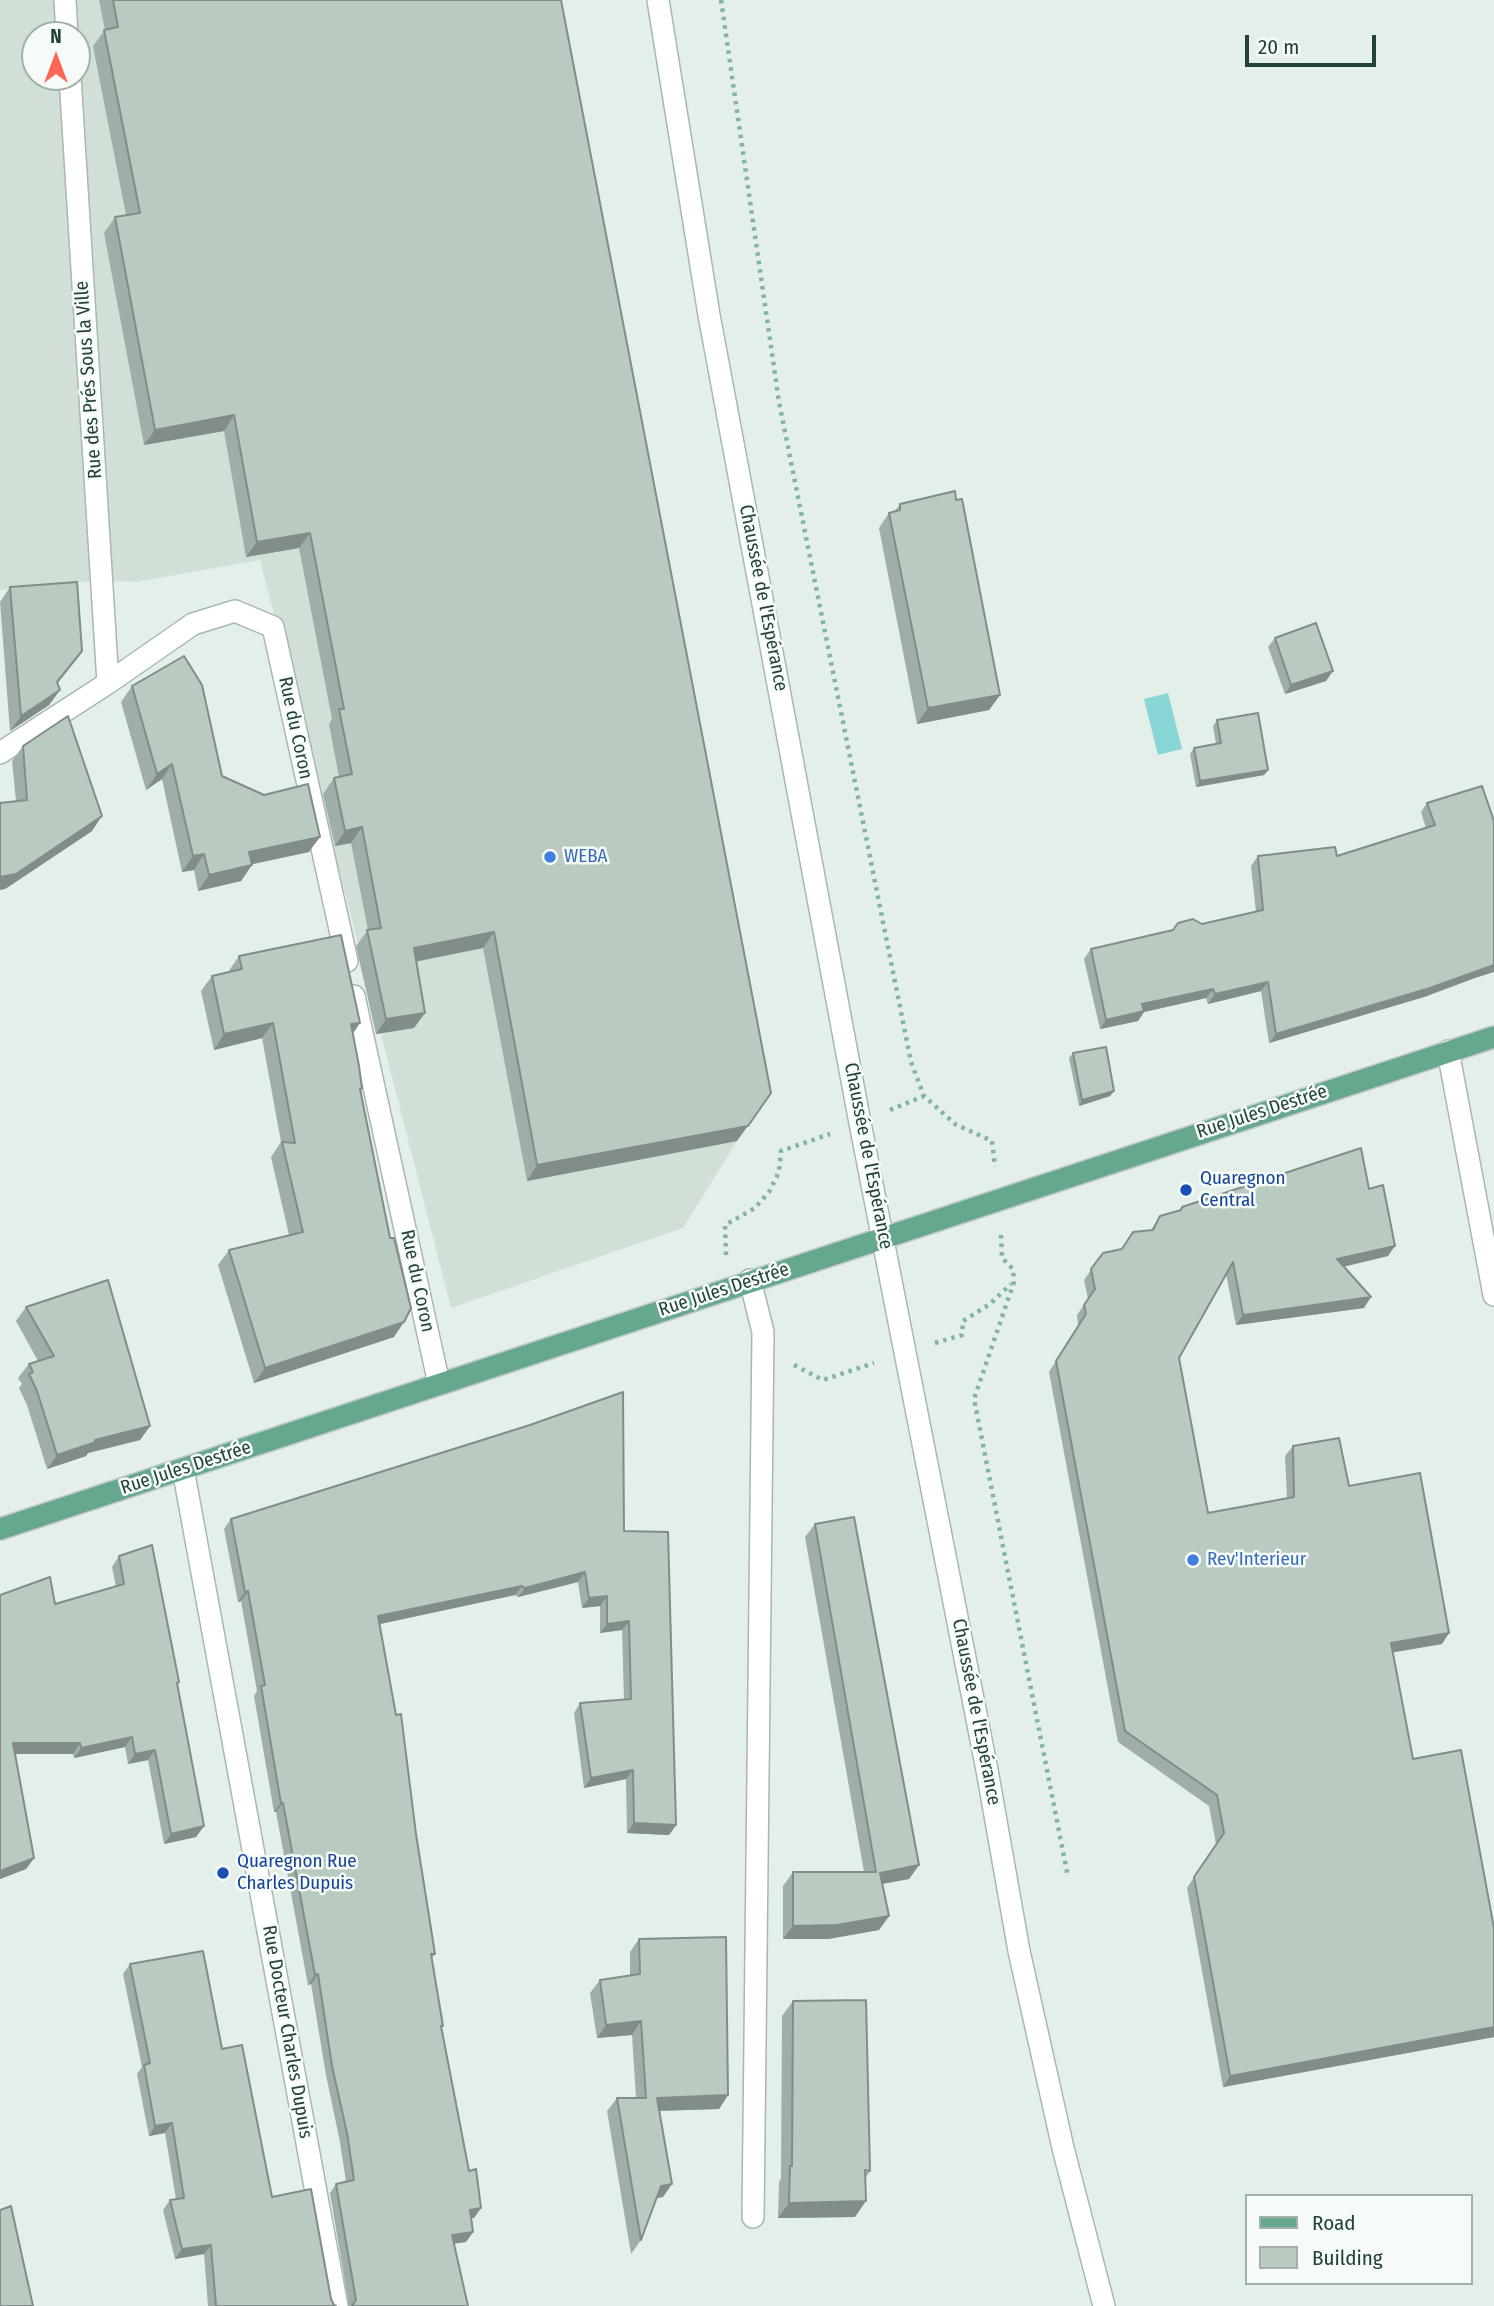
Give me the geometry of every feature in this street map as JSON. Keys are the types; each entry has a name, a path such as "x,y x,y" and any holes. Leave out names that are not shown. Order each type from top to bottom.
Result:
{"main road":[{"name":"Rue Jules Destrée","path":"0,1529 1494,1037"}],"street":[{"path":"65,0 66,21"},
{"name":"Chaussée de l'Espérance","path":"658,0 709,315 860,1123 987,1770 1019,1951 1063,2148 1104,2306"},
{"name":"Rue des Prés Sous la Ville","path":"71,91 108,683"},
{"name":"Rue du Coron","path":"0,753 193,624 235,611 273,627 439,1384"},
{"path":"1448,1051 1494,1295"},
{"path":"750,1280 763,1332 752,2217"},
{"name":"Rue Docteur Charles Dupuis","path":"183,1469 337,2306"}],"path":[{"path":"721,0 779,402 911,1062 925,1096 955,1124 992,1141 1002,1258 1013,1269 1013,1282 974,1398 1068,1877"},
{"path":"727,1289 725,1225 755,1209 769,1192 779,1172 781,1151 925,1096"},
{"path":"763,1349 823,1380 962,1335 963,1321 990,1304 1013,1282"}],"shaded area":[{"path":"0,0 547,0 761,1109 737,1141 683,1228 451,1308 260,560 136,582 102,580 0,590"}],"water":[{"path":"1168,693 1182,749 1158,755 1144,699"}],"building":[{"path":"113,0 561,0 771,1093 748,1126 537,1165 494,932 414,948 425,1013 386,1019 367,930 381,928 362,827 345,831 334,778 352,774 339,709 344,709 310,533 257,542 234,415 155,430 115,217 140,213 104,30 118,27"},
{"path":"955,491 956,500 962,499 1000,695 928,708 889,513 900,510 900,504"},
{"path":"77,582 82,651 57,682 60,690 21,716 10,587"},
{"path":"1316,623 1333,671 1291,685 1275,638"},
{"path":"184,656 202,685 222,776 264,795 308,784 320,837 249,852 252,865 209,875 204,854 193,856 172,764 157,774 132,686"},
{"path":"1258,713 1268,770 1200,781 1194,748 1221,743 1217,720"},
{"path":"68,716 102,816 16,874 0,877 0,803 27,800 23,746"},
{"path":"1482,786 1494,821 1494,965 1430,988 1276,1034 1268,982 1215,994 1213,989 1142,1004 1144,1011 1106,1020 1091,949 1173,930 1178,923 1193,919 1202,924 1263,910 1258,856 1335,847 1337,856 1435,825 1427,803"},
{"path":"341,935 360,1023 351,1024 359,1066 360,1089 390,1238 394,1238 411,1308 404,1322 265,1368 229,1250 303,1232 282,1142 295,1143 273,1023 224,1034 212,976 242,969 239,956"},
{"path":"1106,1047 1114,1091 1082,1100 1073,1053"},
{"path":"1361,1148 1369,1189 1383,1185 1395,1246 1337,1259 1371,1297 1243,1315 1233,1262 1179,1358 1208,1513 1294,1497 1293,1446 1339,1438 1349,1486 1420,1473 1449,1633 1391,1643 1413,1759 1461,1750 1494,1928 1494,2027 1230,2076 1194,1877 1224,1833 1217,1795 1125,1731 1056,1361 1086,1314 1084,1305 1095,1289 1091,1269 1103,1253 1122,1249 1133,1232 1153,1230 1160,1216 1181,1210 1182,1207"},
{"path":"108,1280 150,1426 95,1440 96,1442 57,1455 29,1374 33,1372 29,1364 54,1356 26,1307"},
{"path":"623,1392 624,1531 668,1532 676,1825 634,1823 633,1770 591,1778 580,1703 631,1699 629,1621 607,1624 607,1596 589,1598 585,1572 525,1588 522,1586 378,1616 396,1715 401,1714 435,1954 431,1954 441,2026 469,2171 476,2169 481,2208 470,2210 473,2232 452,2235 468,2306 352,2306 356,2300 336,2184 354,2180 347,2133 332,2066 318,1974 315,1975 281,1803 261,1686 265,1685 248,1591 245,1592 231,1519 530,1425"},
{"path":"854,1517 919,1865 880,1873 889,1916 837,1925 793,1926 793,1872 876,1872 815,1524"},
{"path":"152,1545 204,1826 171,1834 155,1750 135,1754 132,1737 81,1748 80,1743 13,1743 34,1858 0,1871 0,1595 50,1577 55,1604 124,1584 119,1556"},
{"path":"726,1937 728,2095 657,2098 672,2184 661,2186 641,2240 617,2098 646,2098 641,2021 606,2025 600,1980 640,1974 639,1939"},
{"path":"203,1951 222,2049 242,2045 272,2197 311,2189 331,2299 336,2306 216,2306 211,2245 182,2249 170,2200 184,2198 172,2123 155,2126 144,2065 150,2063 130,1964"},
{"path":"866,2000 870,2171 865,2170 866,2201 789,2203 792,2166 793,2001"},
{"path":"11,2206 33,2306 0,2306 0,2210"}],"place":[{"name":"WEBA","path":"550,857"},
{"name":"Quaregnon Central","path":"1186,1190"},
{"name":"Rev'Interieur","path":"1193,1560"},
{"name":"Quaregnon Rue Charles Dupuis","path":"223,1873"}]}
